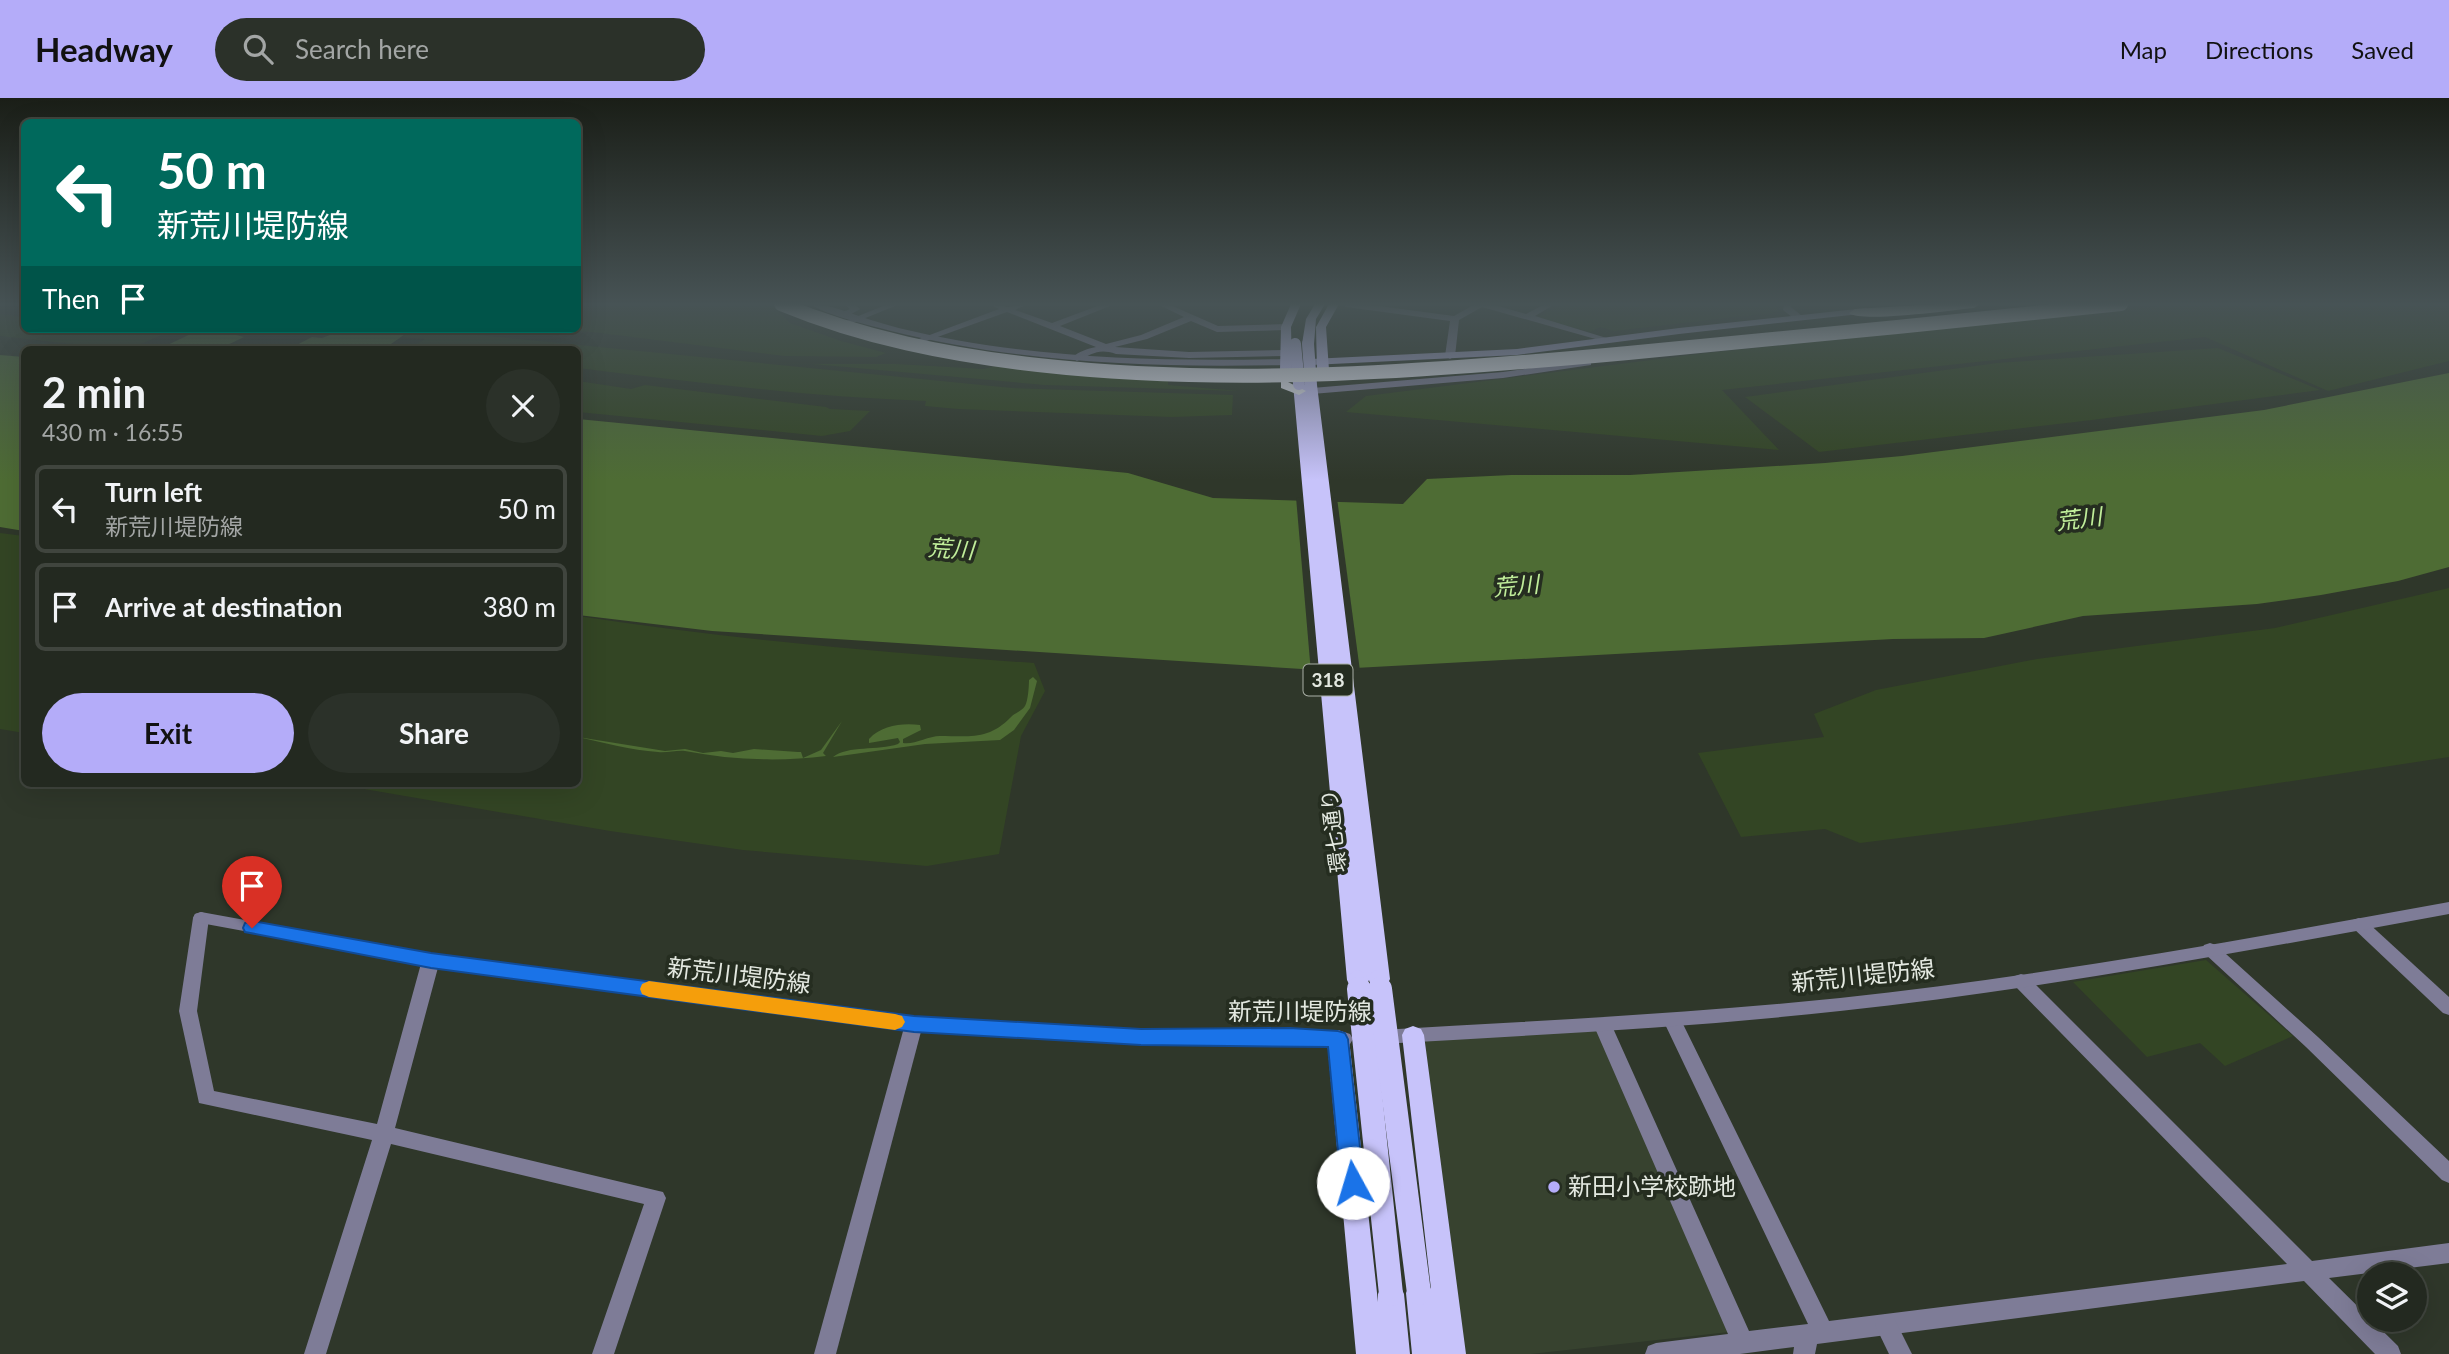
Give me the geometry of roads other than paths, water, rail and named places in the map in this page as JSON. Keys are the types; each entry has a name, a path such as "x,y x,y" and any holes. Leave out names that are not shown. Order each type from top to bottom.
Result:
{"highway":[{"path":"1023,363 1152,373 1292,375 1530,363"},
{"path":"1035,363 1193,373"},
{"path":"1058,363 1115,368 1244,373 1297,381"},
{"path":"1116,363 1228,367 1395,363"}],"main road":[{"name":"318","path":"1293,363 1297,381"},
{"name":"環七通り","path":"1296,363 1368,972 1419,1293 1426,1354"},
{"name":"環七通り","path":"1297,381 1302,363"},
{"path":"1297,381 1323,366 1366,363"},
{"path":"1323,366 1458,363"},
{"name":"環七通り","path":"1368,972 1396,1354"},
{"path":"1412,1035 1452,1354"},
{"path":"1338,1039 1370,1354"}],"street":[{"path":"1003,363 1050,370 1133,376 1193,373 1297,381 1503,375 1589,363"},
{"path":"1198,363 1297,381"},
{"path":"1208,363 1297,381"},
{"name":"新荒川堤防線","path":"384,1134 206,1097 188,1011 201,918 431,960 914,1024 1141,1037 1290,1036 1338,1039 1603,1026 1868,1002 2021,981 2449,908"},
{"path":"2359,925 2449,1008"},
{"path":"2210,949 2312,1042 2449,1174"},
{"path":"315,1354 384,1134 431,960"},
{"path":"2021,981 2390,1354"},
{"path":"1672,1020 1811,1340"},
{"path":"825,1354 914,1024"},
{"path":"1603,1026 1743,1342"},
{"path":"384,1134 656,1198 603,1354"},
{"path":"1656,1354 1743,1342 1811,1340 1886,1325 2449,1253"},
{"path":"1886,1325 1901,1354"}],"water":[{"path":"0,363 21,363 21,530 0,527"},
{"name":"荒川","path":"2449,373 2449,567 2398,581 2321,595 2257,604 2083,616 1984,638 1893,639 1318,670 712,631 581,615 581,419 1128,473 1213,498 1403,504 1427,479 1511,475 1630,475 1825,463 1902,456 2264,410"},
{"path":"1033,677 1037,681 1030,708 1014,730 1000,740 925,744 833,757 855,749 898,744 898,738 869,743 869,739 886,728 899,725 920,725 921,730 903,739 903,743 935,736 978,735 995,730 1024,708 1029,680"},
{"path":"842,721 823,753 826,756 809,758 773,759 738,758 682,751 661,752 648,751 581,737 665,751 685,749 703,753 733,753 754,749 801,752 803,758 821,750"}],"place":[{"name":"新田小学校跡地","path":"1554,1187"}]}
